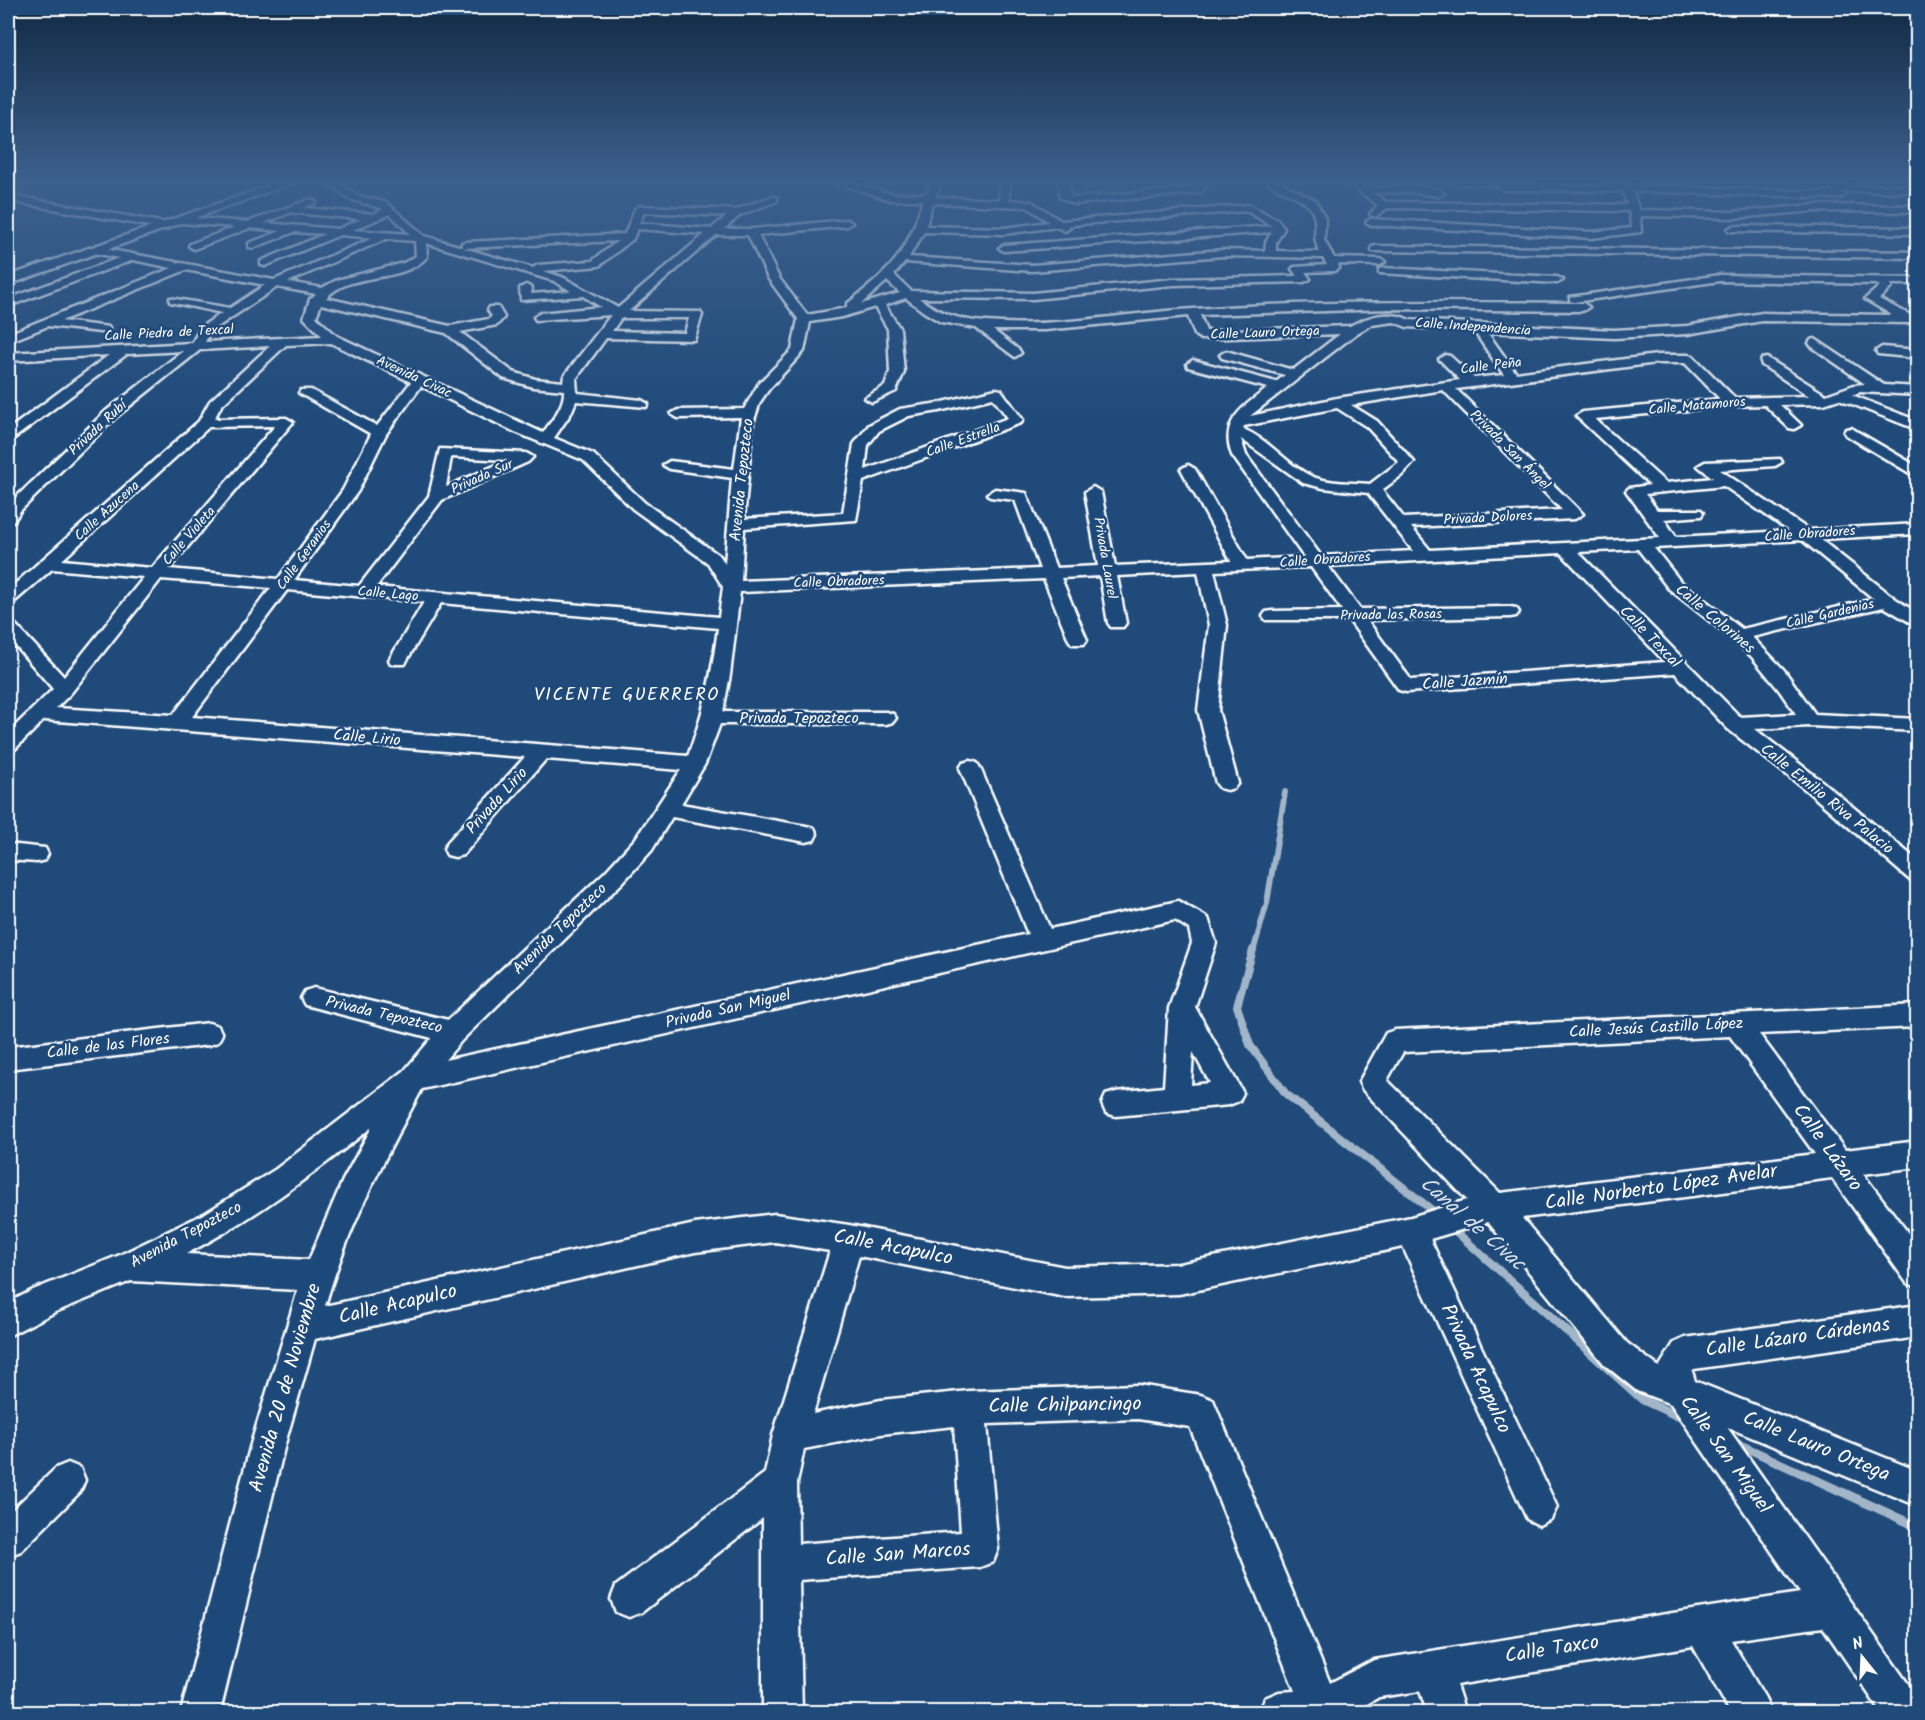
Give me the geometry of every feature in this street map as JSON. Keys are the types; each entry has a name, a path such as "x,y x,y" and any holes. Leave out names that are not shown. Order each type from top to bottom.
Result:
{"street":[{"path":"8,281 63,261"},
{"path":"8,303 120,261"},
{"path":"157,261 274,284 450,330 508,375 570,392 641,404"},
{"path":"269,261 265,263 306,270"},
{"name":"Privada Rubí","path":"8,518 14,508 111,414 196,347 205,330 274,284 327,261"},
{"path":"368,261 406,268"},
{"path":"319,295 354,279 406,268 416,261"},
{"path":"501,261 558,279 615,312"},
{"path":"523,268 595,264 598,261"},
{"path":"550,442 564,413 570,392 569,379 603,334 615,312 678,261"},
{"path":"763,261 781,290 804,319 842,313 901,296 1033,296 1168,282 1304,279 1298,269 1334,267 1331,261"},
{"path":"842,313 882,281 902,261"},
{"path":"920,261 1022,268 1104,261"},
{"path":"1337,261 1387,283 1587,310 1719,278 1917,281"},
{"path":"1381,261 1396,318"},
{"path":"1557,280 1567,261"},
{"path":"1848,261 1887,286 1873,295 1871,299 1913,322"},
{"path":"8,337 186,266"},
{"path":"1256,280 1279,308"},
{"path":"882,281 901,296 953,322 1026,327 1192,312 1279,308 1387,283 1557,280 1625,348"},
{"path":"526,288 525,298 583,292"},
{"name":"Avenida Civac","path":"319,295 310,318 333,339 550,442 588,457 639,506 714,560 732,587"},
{"path":"174,300 232,312"},
{"path":"878,303 894,329 897,372 896,381 891,388 872,399 905,412"},
{"path":"450,330 493,322 498,317 494,310"},
{"path":"540,317 615,312 696,315 690,337 603,334"},
{"name":"Calle Lauro Ortega","path":"1192,312 1201,335 1353,330"},
{"name":"Calle Independencia","path":"1237,427 1249,409 1276,386 1367,322 1396,318 1407,322 1478,328 1625,348 1687,330 1762,317 1913,322"},
{"name":"Avenida Tepozteco","path":"8,1320 44,1301 130,1266 214,1224 286,1178 413,1079 453,1032 614,877 644,844 695,764 712,718 722,675 732,587 740,474 749,413 764,386 798,351 804,319"},
{"path":"43,322 105,330"},
{"path":"979,325 1015,353"},
{"path":"1478,328 1514,379"},
{"name":"Calle Piedra de Texcal","path":"8,357 333,339"},
{"name":"Calle Azucena","path":"8,598 206,423 215,404 282,342"},
{"path":"1815,343 1879,388"},
{"name":"Calle Peña","path":"1237,427 1337,402 1446,386 1514,379 1625,348 1688,359 1731,402"},
{"path":"8,436 123,351"},
{"path":"1882,351 1917,354"},
{"path":"1226,355 1294,374"},
{"path":"1445,359 1471,383"},
{"path":"1767,362 1831,397 1917,426"},
{"path":"1193,364 1276,386"},
{"name":"Calle Geranios","path":"178,722 283,584 350,491 379,433 419,380"},
{"name":"Privada San Ángel","path":"1446,386 1575,514"},
{"name":"Calle Matamoros","path":"1663,488 1582,416 1731,402 1831,397 1859,388 1917,391"},
{"path":"306,393 379,433"},
{"name":"Calle Estrella","path":"857,478 1016,420 996,393 939,407 905,412"},
{"path":"1767,400 1794,425"},
{"path":"1315,561 1239,455 1234,442 1237,427 1306,479 1321,484 1373,489 1407,462 1372,424 1337,402"},
{"path":"736,524 850,517 861,444 874,428 905,412"},
{"path":"678,414 749,413"},
{"name":"Calle Violeta","path":"8,744 64,689 156,574 286,422 206,423"},
{"path":"1851,432 1917,474"},
{"name":"Privada Sur","path":"437,497 526,457 550,442"},
{"name":"Privada Sur","path":"437,497 445,452 526,457"},
{"name":"Calle Gardenias","path":"1775,462 1705,466 1804,534 1887,601"},
{"path":"670,465 740,474"},
{"path":"1188,469 1216,516 1251,565"},
{"path":"1672,544 1634,491 1727,481"},
{"path":"1373,489 1424,554"},
{"name":"Privada Laurel","path":"1093,492 1117,623"},
{"path":"995,494 1021,496 1033,532 1078,640"},
{"path":"363,592 437,497"},
{"path":"1653,515 1695,513"},
{"name":"Privada Dolores","path":"1400,523 1575,514"},
{"name":"Calle Obradores","path":"732,587 1251,565 1424,554 1644,546 1804,534 1917,529"},
{"name":"Calle Colorines","path":"1644,546 1664,575 1679,590 1738,635 1769,665 1795,696 1809,720"},
{"name":"Calle Texcal","path":"1566,549 1735,724"},
{"name":"Calle Jazmín","path":"1315,561 1406,686 1679,667"},
{"name":"Calle Lago","path":"48,564 728,623"},
{"path":"1205,567 1218,625 1208,710 1227,783"},
{"path":"398,660 435,598"},
{"path":"1887,601 1917,622"},
{"name":"Calle Gardenias","path":"1738,635 1887,601"},
{"name":"Privada las Rosas","path":"1272,616 1510,612"},
{"path":"8,627 64,689"},
{"name":"Calle Lirio","path":"40,713 695,764"},
{"name":"Privada Tepozteco","path":"712,718 885,718"},
{"path":"1735,724 1809,720 1917,725"},
{"name":"Calle Emilio Riva Palacio","path":"1735,724 1812,784 1917,874"},
{"name":"Privada Lirio","path":"455,849 540,753"},
{"path":"970,768 1042,939"},
{"path":"668,809 806,834"},
{"path":"8,852 37,854"},
{"name":"Privada San Miguel","path":"413,1079 1178,910 1200,924 1204,943 1182,1008"},
{"name":"Privada Tepozteco","path":"314,998 453,1032"},
{"path":"1116,1104 1229,1093 1182,1008"},
{"path":"1177,1098 1182,1008"},
{"name":"Calle Jesús Castillo López","path":"1395,1041 1917,1016"},
{"name":"Calle Lázaro","path":"1736,1024 1917,1272"},
{"name":"Calle de las Flores","path":"8,1058 209,1034"},
{"name":"Calle San Miguel","path":"1395,1041 1372,1082 1489,1209 1616,1354 1649,1379 1690,1404 1833,1607 1904,1713"},
{"name":"Avenida 20 de Noviembre","path":"200,1713 268,1444 318,1276 353,1190 413,1079"},
{"name":"Calle Norberto López Avelar","path":"1489,1209 1917,1154"},
{"name":"Calle Acapulco","path":"304,1326 695,1238 775,1228 849,1239 1065,1282 1179,1279 1421,1227 1489,1209"},
{"name":"Privada Acapulco","path":"1421,1227 1539,1507"},
{"path":"782,1713 783,1563 780,1483 790,1436 849,1239"},
{"path":"130,1266 318,1276"},
{"name":"Calle Lázaro Cárdenas","path":"1690,1404 1675,1368 1685,1354 1917,1321"},
{"name":"Calle Chilpancingo","path":"790,1436 881,1417 969,1408 1138,1402 1201,1412 1323,1711"},
{"name":"Calle Lauro Ortega","path":"1690,1404 1917,1489"},
{"name":"Calle San Marcos","path":"783,1563 980,1549 969,1408"},
{"path":"8,1538 68,1480"},
{"path":"629,1599 780,1483"},
{"name":"Calle Taxco","path":"1279,1713 1323,1711 1374,1678 1833,1607"},
{"path":"1702,1626 1752,1713"},
{"path":"1432,1669 1446,1713"}],"waterway":[{"name":"Canal de Civac","path":"1253,952 1267,903 1285,792"},
{"name":"Canal de Civac","path":"1253,950 1237,1006 1250,1045 1286,1094 1438,1215"},
{"name":"Canal de Civac","path":"1452,1228 1521,1290"},
{"name":"Canal de Civac","path":"1520,1289 1643,1400 1686,1420"},
{"name":"Canal de Civac","path":"1734,1442 1918,1527"}],"district":[{"name":"VICENTE GUERRERO","path":"627,695"}]}
